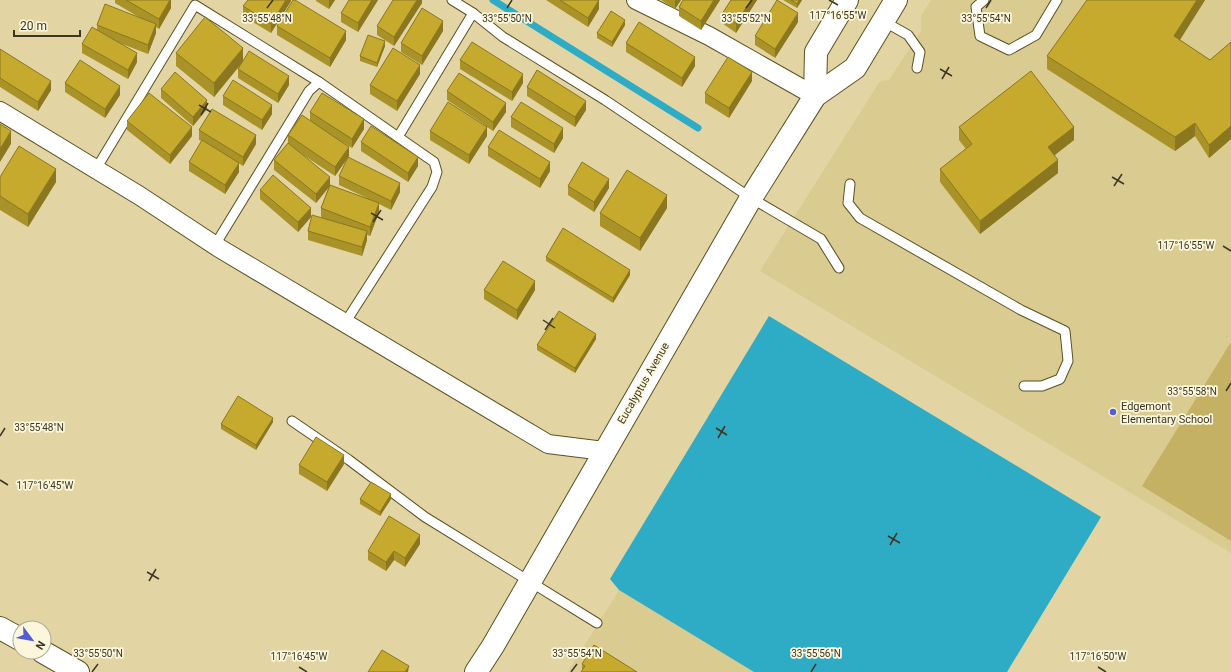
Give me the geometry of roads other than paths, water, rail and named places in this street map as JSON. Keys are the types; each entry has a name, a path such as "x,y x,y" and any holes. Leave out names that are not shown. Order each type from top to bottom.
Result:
{"main road":[{"path":"815,96 816,52 847,0"},
{"name":"Eucalyptus Avenue","path":"476,672 493,646 751,198 815,96 855,68 896,0"},
{"path":"0,628 12,635"},
{"path":"52,657 78,672"}],"street":[{"path":"636,0 709,36 815,96"},
{"path":"0,111 96,169 214,246 548,444 604,452"}],"lane":[{"path":"452,0 473,13 503,37 605,100 751,198 821,239 839,268"},
{"path":"984,0 976,7 980,36 1009,50 1036,35 1058,0"},
{"path":"96,169 191,3 319,82 434,162 437,172 432,188 345,323"},
{"path":"398,137 473,13"},
{"path":"883,20 908,35 920,52 918,68"},
{"path":"214,246 309,91 319,82"},
{"path":"850,184 848,202 860,218 1021,310 1065,331 1068,361 1060,379 1042,386 1024,386"},
{"path":"292,421 349,460 425,517 597,624"}],"water":[{"path":"769,316 1101,517 1007,672 754,672 619,590 610,579"}],"waterway":[{"path":"493,0 698,128"}],"place":[{"name":"Edgemont Elementary School","path":"1113,412"}]}
